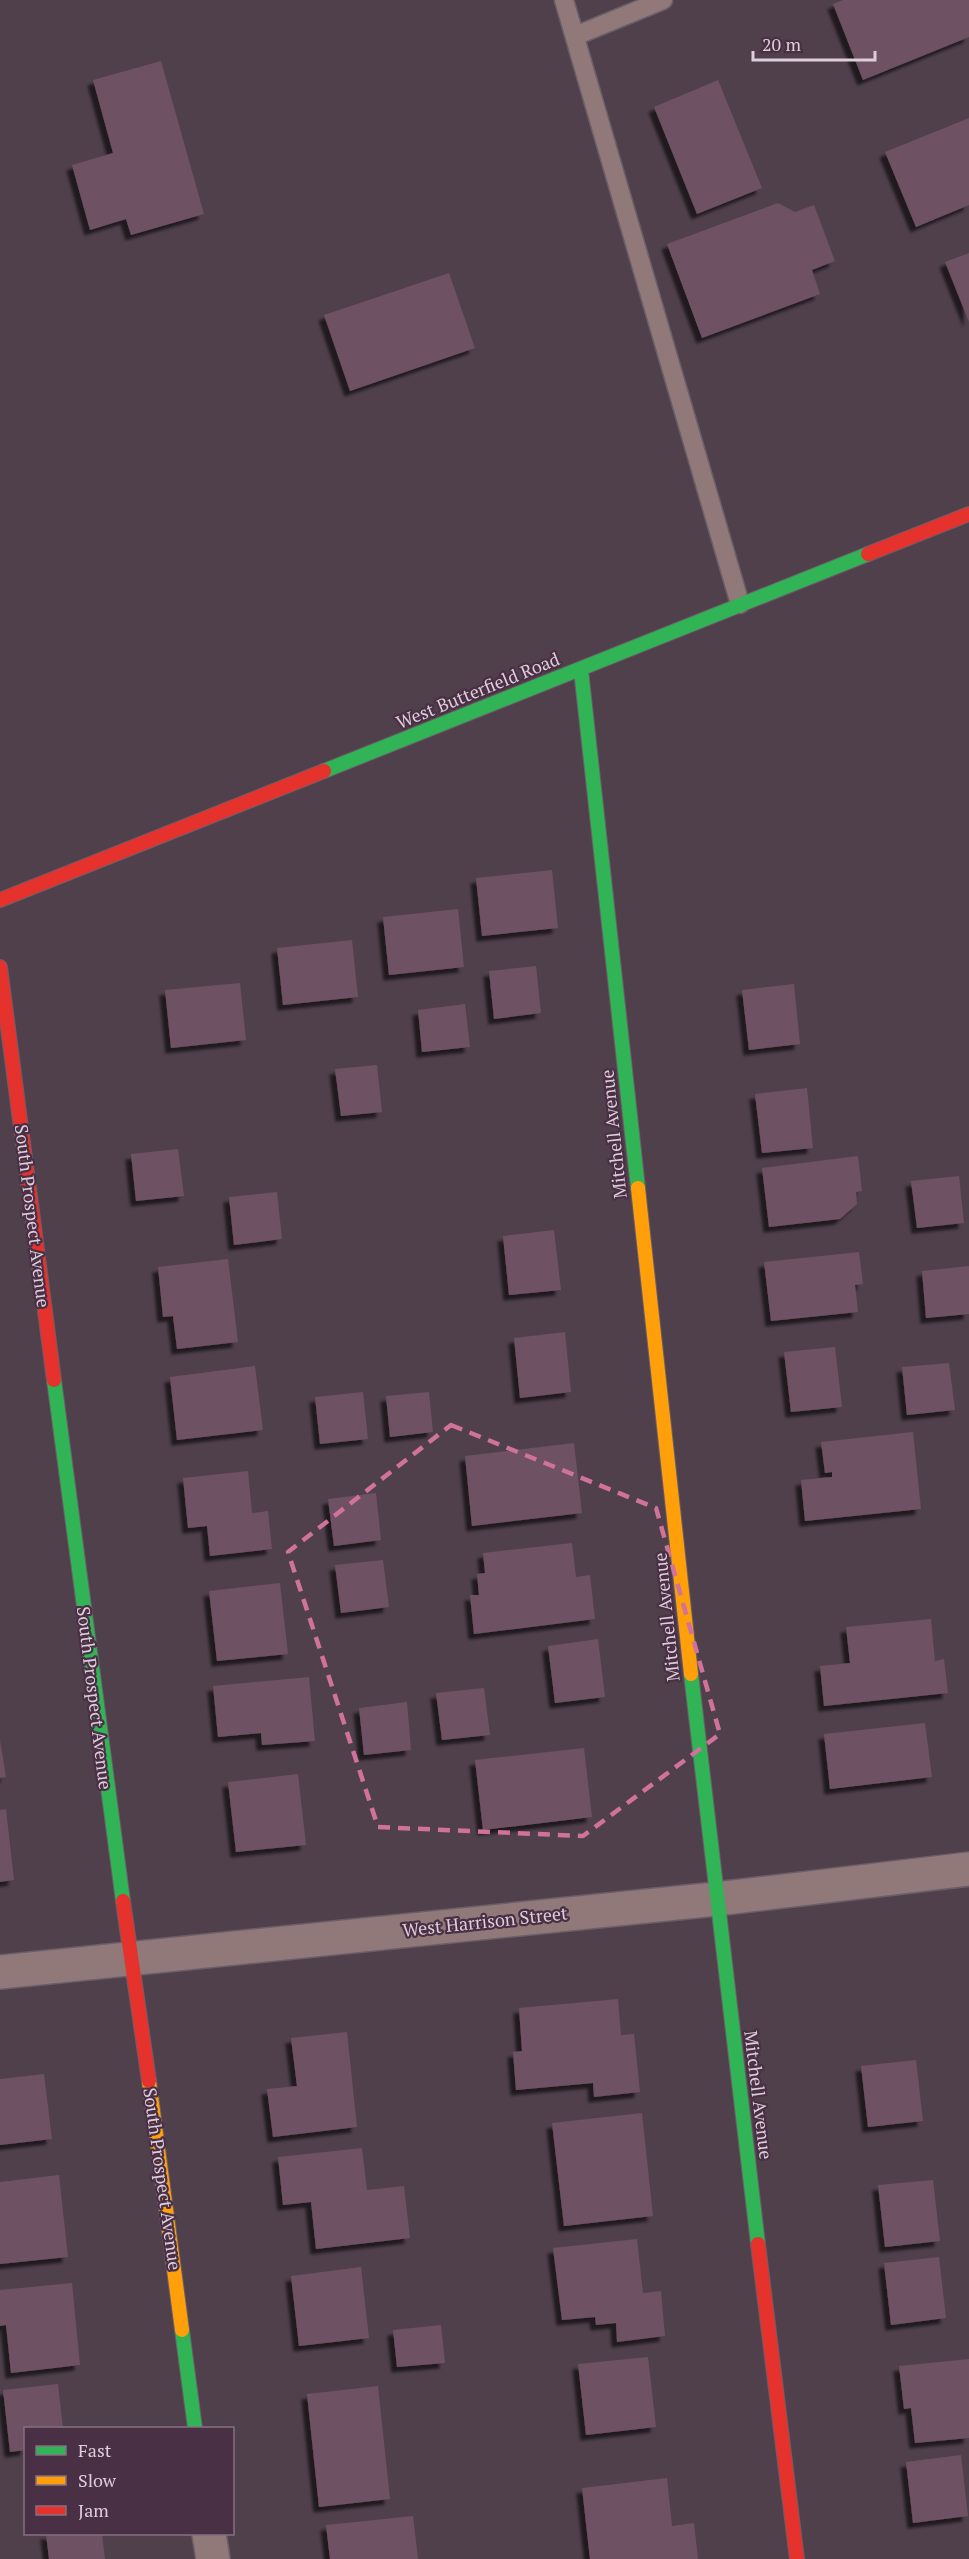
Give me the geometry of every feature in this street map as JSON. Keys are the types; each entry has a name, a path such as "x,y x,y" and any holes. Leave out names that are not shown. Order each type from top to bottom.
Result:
{"street":[{"name":"West Butterfield Road","path":"0,900 969,514"},
{"name":"Mitchell Avenue","path":"581,670 716,1899 797,2559"},
{"name":"South Prospect Avenue","path":"0,967 114,1847 132,1957 195,2427"},
{"name":"West Harrison Street","path":"0,1972 716,1899 969,1869"},
{"path":"209,2535 213,2559"}],"lane":[{"path":"564,0 740,604"},
{"path":"574,36 663,0"}],"highlighted area":[{"path":"451,1425 656,1508 720,1734 583,1836 378,1827 288,1552"}],"building":[{"path":"843,0 969,0 969,37 863,80 833,4"},
{"path":"161,61 204,214 131,235 126,219 90,230 72,165 113,153 93,80"},
{"path":"718,80 762,188 697,214 654,107"},
{"path":"969,118 969,205 916,227 885,152"},
{"path":"778,203 795,212 814,205 835,261 812,270 820,294 702,338 667,244"},
{"path":"969,253 969,322 945,262"},
{"path":"449,273 475,348 350,391 324,315"},
{"path":"552,870 558,928 482,936 476,878"},
{"path":"458,909 464,967 389,975 383,917"},
{"path":"352,940 358,997 283,1005 277,948"},
{"path":"536,966 541,1013 494,1019 489,971"},
{"path":"240,983 246,1040 171,1048 165,990"},
{"path":"794,984 800,1044 749,1050 742,990"},
{"path":"465,1004 470,1047 422,1052 418,1010"},
{"path":"377,1065 382,1112 341,1116 335,1069"},
{"path":"807,1088 813,1148 762,1153 755,1094"},
{"path":"178,1149 184,1196 136,1201 131,1154"},
{"path":"858,1156 862,1191 856,1192 857,1204 840,1219 769,1227 762,1168"},
{"path":"959,1176 964,1223 917,1228 911,1181"},
{"path":"277,1192 282,1239 234,1245 229,1197"},
{"path":"554,1230 561,1290 509,1295 503,1236"},
{"path":"859,1252 863,1284 855,1285 858,1312 771,1321 764,1262"},
{"path":"228,1259 238,1342 177,1349 173,1316 163,1317 158,1267"},
{"path":"969,1266 969,1314 926,1318 922,1271"},
{"path":"565,1332 571,1392 520,1398 514,1338"},
{"path":"835,1347 842,1407 791,1412 784,1352"},
{"path":"949,1363 955,1410 907,1415 902,1367"},
{"path":"255,1366 263,1430 177,1440 170,1377"},
{"path":"363,1392 368,1439 320,1444 315,1397"},
{"path":"429,1392 433,1432 390,1437 386,1396"},
{"path":"913,1432 921,1509 805,1521 801,1480 832,1477 832,1472 825,1473 821,1442"},
{"path":"574,1443 582,1513 472,1526 465,1456"},
{"path":"248,1471 252,1513 268,1511 272,1549 210,1556 207,1526 188,1528 183,1478"},
{"path":"376,1493 381,1540 334,1546 328,1499"},
{"path":"572,1543 576,1577 590,1575 595,1619 474,1634 470,1595 479,1595 477,1574 485,1573 483,1553"},
{"path":"383,1560 389,1607 341,1613 335,1565"},
{"path":"280,1583 288,1654 217,1661 209,1591"},
{"path":"931,1619 935,1661 944,1659 948,1693 824,1706 820,1666 850,1663 846,1627"},
{"path":"598,1639 605,1697 555,1703 548,1646"},
{"path":"309,1677 315,1741 262,1745 261,1733 218,1737 213,1686"},
{"path":"484,1688 490,1735 442,1740 436,1693"},
{"path":"407,1702 411,1750 364,1755 359,1708"},
{"path":"925,1723 932,1777 830,1789 824,1734"},
{"path":"0,1740 6,1777 0,1778"},
{"path":"584,1748 592,1817 483,1830 475,1760"},
{"path":"298,1774 306,1845 236,1852 228,1782"},
{"path":"6,1809 14,1880 0,1882 0,1810"},
{"path":"618,1999 621,2035 634,2034 640,2092 594,2097 593,2083 516,2090 513,2052 522,2051 519,2008"},
{"path":"347,2032 357,2127 273,2137 267,2089 297,2086 291,2038"},
{"path":"916,2060 923,2121 868,2127 861,2066"},
{"path":"44,2074 52,2139 0,2145 0,2079"},
{"path":"642,2113 653,2216 564,2226 552,2123"},
{"path":"362,2148 367,2190 404,2186 410,2238 316,2249 311,2202 283,2205 278,2157"},
{"path":"59,2175 68,2257 0,2264 0,2182"},
{"path":"933,2180 940,2241 885,2247 878,2185"},
{"path":"637,2239 643,2293 661,2291 665,2336 617,2342 616,2323 596,2325 595,2317 562,2320 553,2248"},
{"path":"939,2257 946,2318 891,2325 884,2263"},
{"path":"361,2267 369,2338 299,2346 291,2276"},
{"path":"72,2283 80,2365 11,2373 6,2325 0,2326 0,2290"},
{"path":"441,2325 445,2363 397,2367 393,2330"},
{"path":"648,2357 656,2427 586,2435 578,2364"},
{"path":"969,2359 969,2438 915,2443 911,2408 904,2409 899,2366"},
{"path":"58,2384 63,2427 24,2427 24,2450 10,2452 3,2390"},
{"path":"378,2386 390,2499 319,2507 307,2394"},
{"path":"961,2455 968,2516 913,2523 906,2462"},
{"path":"667,2478 672,2526 694,2523 698,2559 590,2559 582,2488"},
{"path":"413,2516 418,2559 330,2559 326,2525"},
{"path":"46,2535 102,2535 105,2559 49,2559"}],"traffic: fast":[{"path":"324,771 868,554"},
{"path":"581,670 638,1188"},
{"path":"54,1380 123,1901"},
{"path":"691,1674 758,2244"},
{"path":"182,2330 195,2427"}],"traffic: slow":[{"path":"638,1188 691,1674"},
{"path":"149,2081 182,2330"}],"traffic: jam":[{"path":"868,554 969,514"},
{"path":"0,900 324,771"},
{"path":"0,967 54,1380"},
{"path":"123,1901 149,2081"},
{"path":"758,2244 797,2559"}]}
